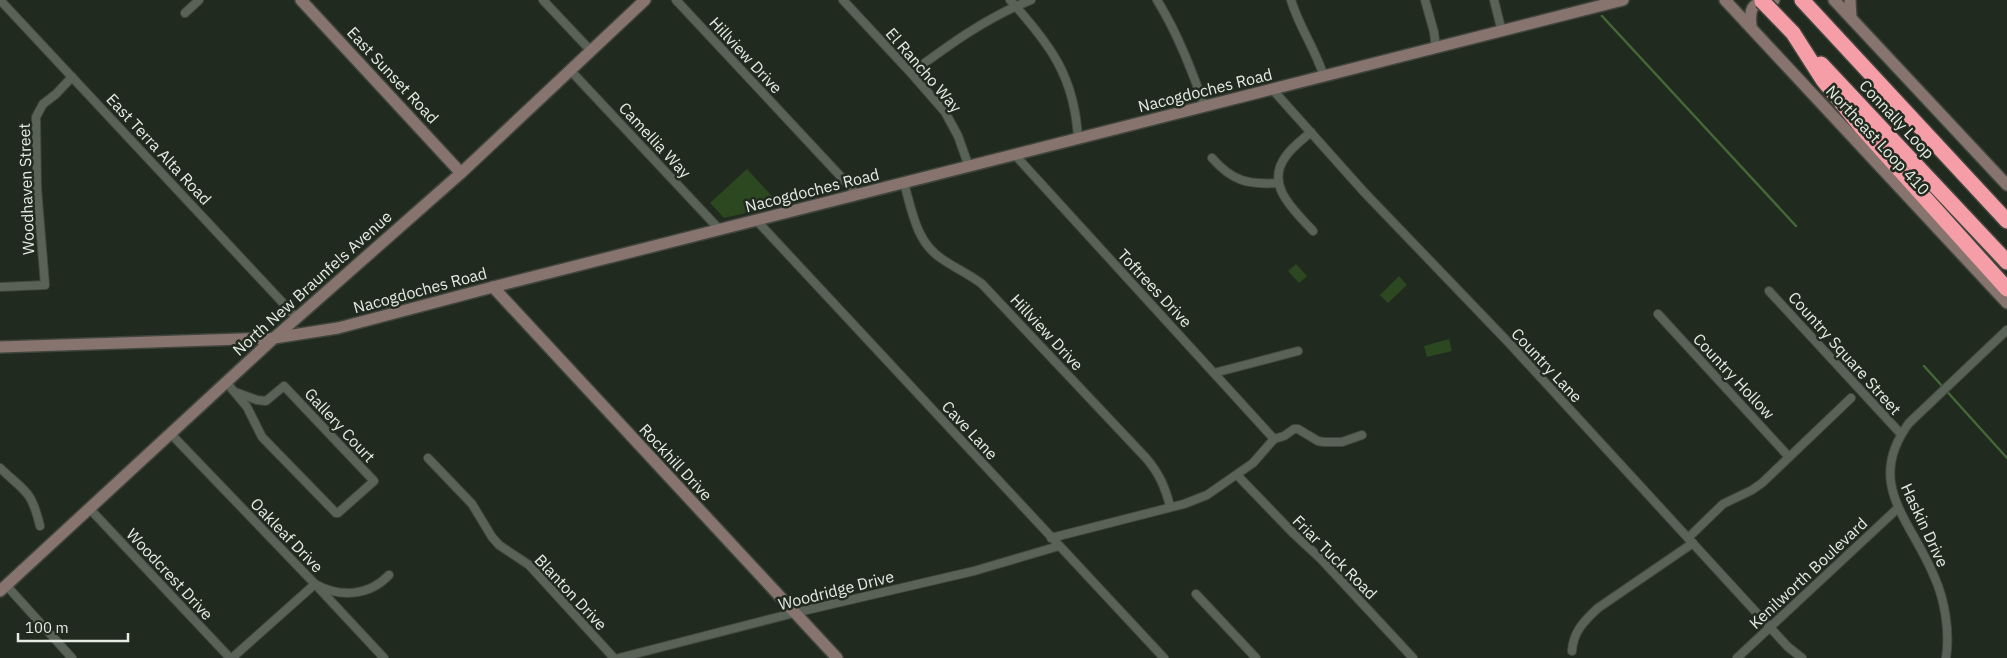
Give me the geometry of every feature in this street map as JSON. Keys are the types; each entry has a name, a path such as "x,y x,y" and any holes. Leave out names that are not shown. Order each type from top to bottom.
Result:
{"highway":[{"name":"Connally Loop","path":"1761,0 2007,262"},
{"name":"Connally Loop","path":"1802,0 2007,221"},
{"path":"1793,33 1823,80 1862,128 2007,289"}],"main road":[{"name":"North New Braunfels Avenue","path":"3,588 274,338 461,173 645,0"},
{"name":"Nacogdoches Road","path":"0,347 274,338 338,328 492,287 1623,0"},
{"name":"Northeast Loop 410","path":"1725,0 2007,303"},
{"path":"1751,27 1750,15 1753,6 1758,2 1774,0"},
{"path":"1827,0 1842,3 1851,18 2007,184"},
{"name":"East Sunset Road","path":"302,1 461,173"},
{"name":"Rockhill Drive","path":"492,287 837,658"},
{"path":"238,339 247,348 249,361"}],"street":[{"name":"East Terra Alta Road","path":"0,0 297,318"},
{"path":"185,13 199,0"},
{"path":"543,0 591,51"},
{"name":"Hillview Drive","path":"676,0 858,195"},
{"name":"El Rancho Way","path":"843,0 945,112 958,136 969,167"},
{"path":"911,73 954,40 1012,3 1031,0"},
{"path":"1157,0 1173,26 1187,57 1205,107"},
{"path":"1291,0 1299,22 1318,57 1324,77"},
{"path":"1425,0 1434,32 1436,49"},
{"path":"1494,0 1502,32"},
{"path":"1012,3 1048,43 1064,72 1075,104 1078,139"},
{"name":"Camellia Way","path":"570,70 720,230"},
{"name":"Woodhaven Street","path":"0,286 45,285 37,188 36,117 43,104 56,94 72,77"},
{"name":"Country Lane","path":"1272,90 1364,192 1509,343 1770,627 1802,658"},
{"path":"1311,132 1284,158 1280,170 1279,183 1281,194 1313,231"},
{"name":"Toftrees Drive","path":"1015,155 1274,439"},
{"path":"1212,158 1224,171 1236,178 1258,184 1279,183"},
{"name":"Hillview Drive","path":"904,183 919,232 925,243 943,260 961,269 982,284 1146,458 1156,469 1164,485 1170,506"},
{"name":"Cave Lane","path":"757,220 1164,658"},
{"name":"Country Square Street","path":"1769,291 1900,434"},
{"name":"Country Hollow","path":"1658,314 1789,457"},
{"name":"Haskin Drive","path":"1946,658 1947,634 1945,616 1934,576 1898,508 1889,471 1893,451 1900,434 1909,423 2007,330"},
{"path":"1214,373 1298,351"},
{"name":"Gallery Court","path":"226,382 252,416 262,437 336,513 374,481 284,386 266,401 257,400 235,392"},
{"path":"1572,651 1575,635 1586,619 1598,608 1690,540 1723,504 1752,490 1850,398"},
{"path":"1051,538 1170,506 1184,504 1207,495 1237,475 1263,453 1274,439 1284,436 1294,429 1298,429 1318,441 1324,442 1342,442 1362,435"},
{"name":"Oakleaf Drive","path":"170,433 384,658"},
{"name":"Blanton Drive","path":"428,458 472,504 499,545 529,565 614,658"},
{"path":"0,468 29,494 35,505 40,526"},
{"name":"Friar Tuck Road","path":"1237,475 1321,559 1413,658"},
{"name":"Woodcrest Drive","path":"89,508 231,658"},
{"name":"Kenilworth Boulevard","path":"1737,658 1898,508"},
{"name":"Woodridge Drive","path":"619,658 794,613 974,571 1059,546"},
{"path":"231,658 315,584 335,593 353,594 375,586 389,575"},
{"path":"3,588 72,658"},
{"path":"1196,594 1256,658"}],"green space":[{"path":"747,169 780,205 724,218 710,203"},
{"path":"1296,264 1307,276 1299,283 1288,271"},
{"path":"1399,276 1407,285 1388,303 1380,295"},
{"path":"1449,339 1452,351 1427,357 1424,346"}],"waterway":[{"path":"1602,16 1796,226"},
{"path":"1924,366 2007,458"}]}
